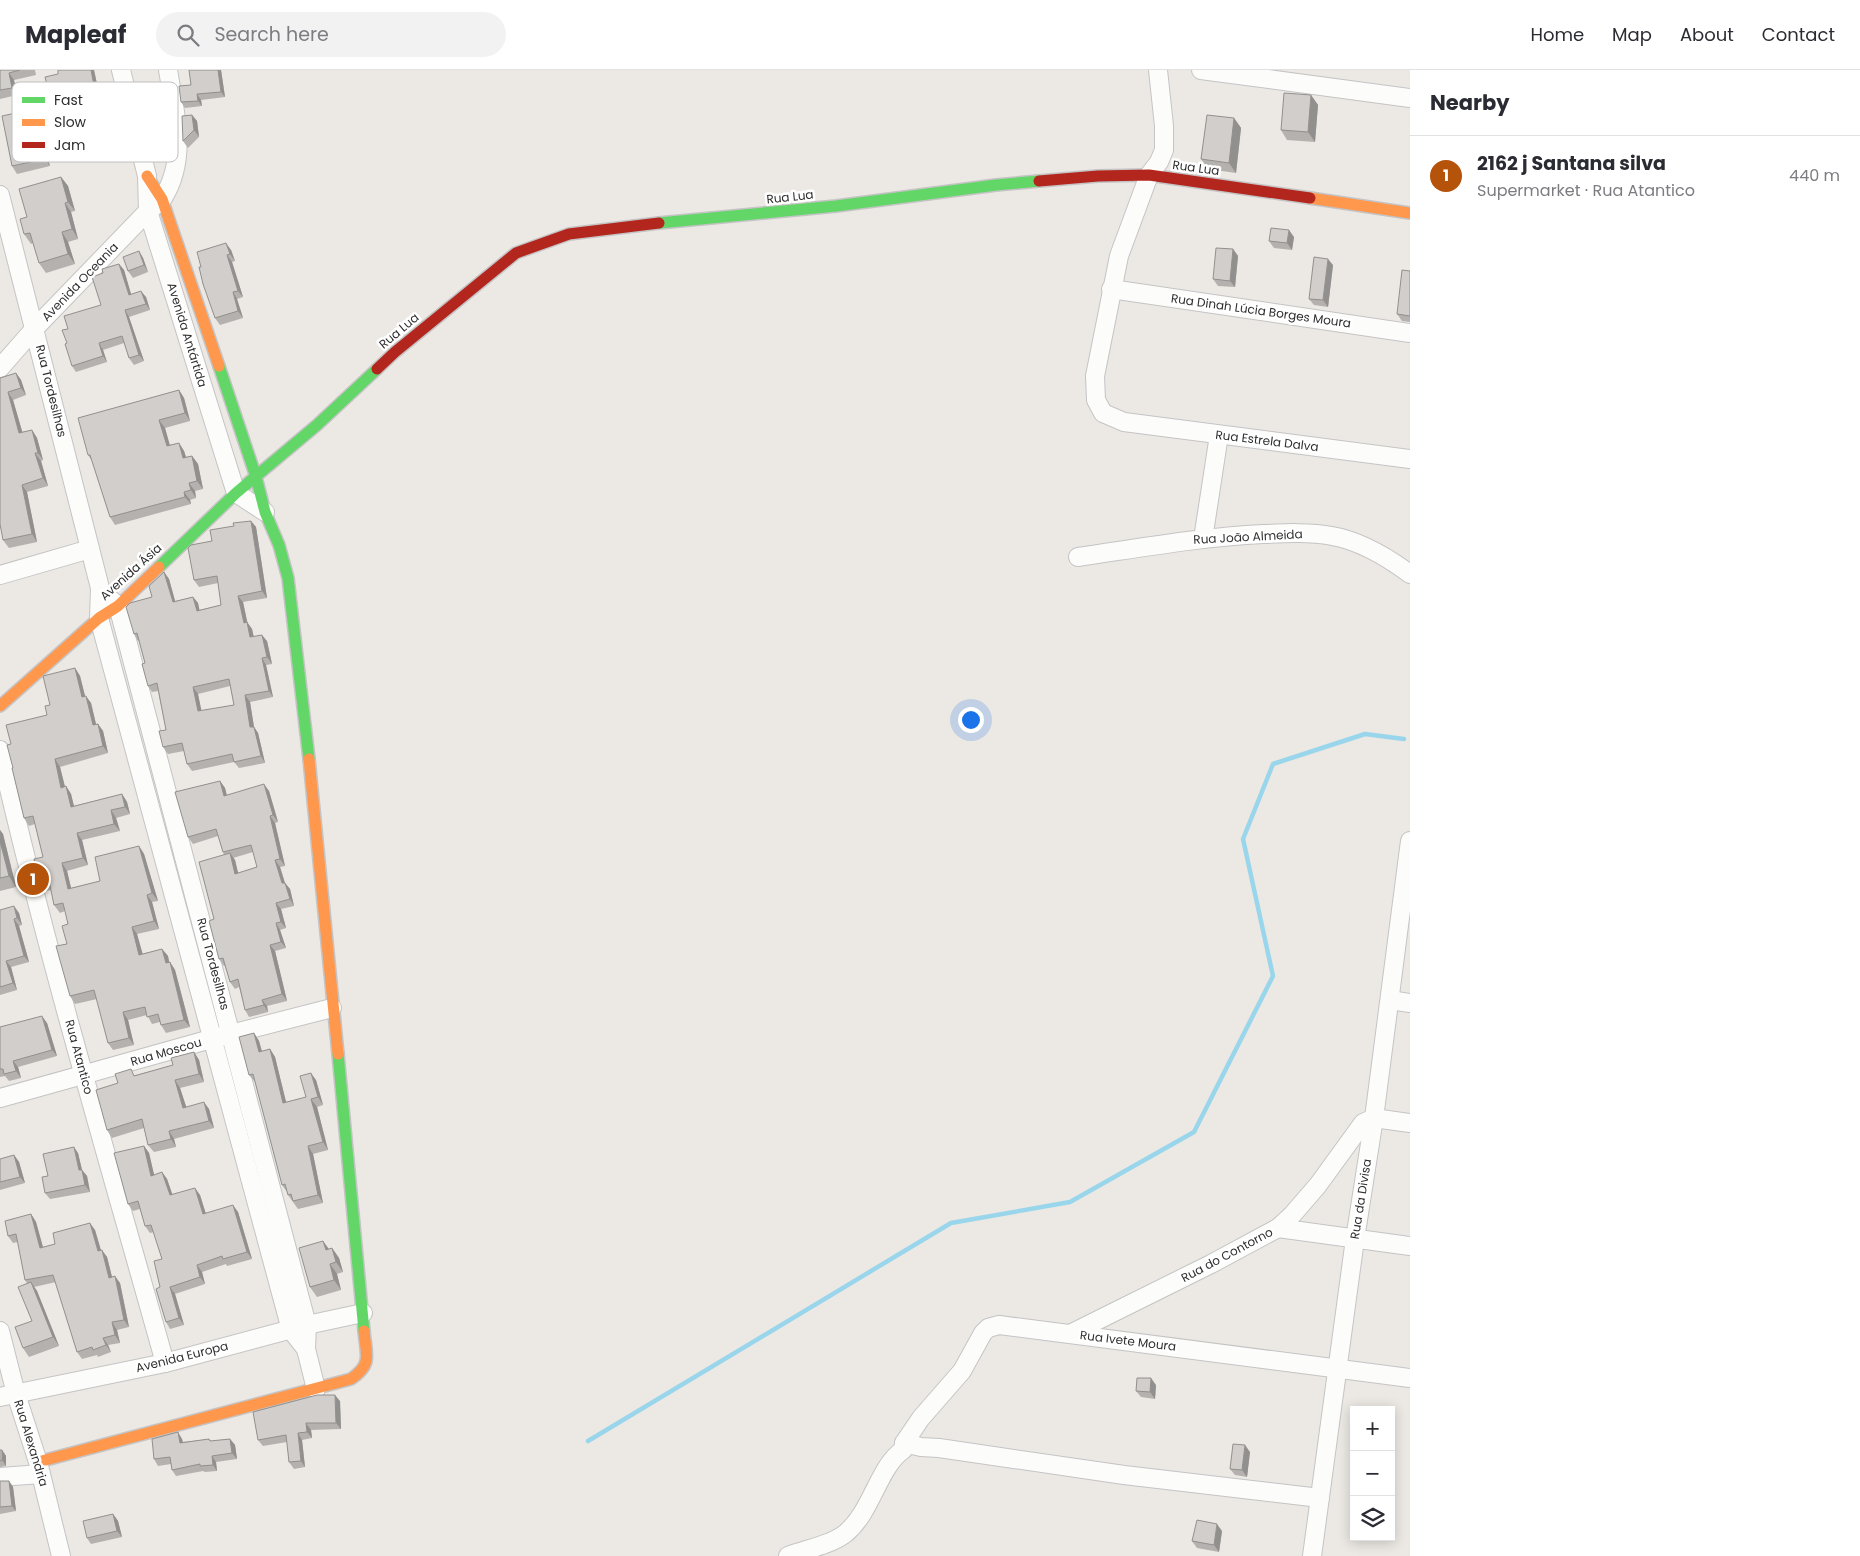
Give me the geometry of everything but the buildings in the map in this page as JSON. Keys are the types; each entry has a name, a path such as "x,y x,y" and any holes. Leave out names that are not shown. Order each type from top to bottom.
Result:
{"street":[{"name":"Rua Estrela Dalva","path":"1158,70 1164,126 1164,150 1159,162 1149,175 1119,256 1111,289 1094,388 1096,400 1103,413 1124,422 1410,459"},
{"path":"1200,70 1410,98"},
{"name":"Avenida Antártida","path":"143,162 147,176 148,211 236,493"},
{"path":"162,199 175,170 176,162"},
{"name":"Rua Lua","path":"256,477 317,425 395,352 516,253 569,234 623,226 836,206 996,186 1098,176 1149,175 1410,213"},
{"name":"Avenida Antártida","path":"147,176 162,199 256,477 265,512 279,545 288,578 314,807 367,1354 365,1367 351,1379 316,1389"},
{"name":"Rua Tordesilhas","path":"0,195 100,588 99,618 211,1039 306,1349 316,1389"},
{"name":"Avenida Oceania","path":"0,368 35,328 148,211 162,199"},
{"name":"Rua Dinah Lúcia Borges Moura","path":"1111,289 1410,333"},
{"path":"1203,539 1219,435"},
{"name":"Avenida Ásia","path":"0,706 99,618 118,606 236,493 256,477"},
{"path":"236,493 265,512"},
{"name":"Rua João Almeida","path":"1078,557 1203,539 1280,534 1317,534 1333,536 1371,550 1392,560 1410,574"},
{"path":"0,574 90,549"},
{"path":"100,588 118,606"},
{"name":"Rua Tordesilhas","path":"118,606 232,1034 299,1327"},
{"name":"Rua Atantico","path":"0,750 84,1075 165,1363"},
{"name":"Rua da Divisa","path":"1312,1556 1355,1239 1407,894 1410,841"},
{"path":"1390,1000 1410,1003"},
{"name":"Rua Moscou","path":"0,1098 211,1039 332,1008"},
{"path":"1374,1118 1410,1123"},
{"name":"Rua do Contorno","path":"1070,1334 1211,1264 1278,1228 1318,1185 1363,1123 1374,1118"},
{"path":"1278,1228 1410,1246"},
{"name":"Avenida Europa","path":"8,1395 165,1363 299,1327 363,1313"},
{"name":"Rua Ivete Moura","path":"788,1556 829,1542 845,1534 861,1518 890,1464 903,1450 904,1443 921,1418 962,1371 983,1333 988,1328 999,1325 1410,1378"},
{"name":"Rua Alexandria","path":"0,1330 8,1395 40,1468 61,1556"},
{"path":"0,1478 316,1389"},
{"path":"904,1443 921,1447 1124,1475 1320,1498"}],"waterway":[{"path":"588,1441 951,1223 1070,1202 1194,1132 1273,976 1243,839 1273,764 1365,734 1404,739"}],"traffic: fast":[{"path":"659,223 836,206 1039,181"},
{"path":"219,366 256,477 265,512 279,545 288,578 309,759"},
{"path":"159,567 236,493 317,425 377,369"},
{"path":"338,1054 364,1331"}],"traffic: slow":[{"path":"147,176 162,199 219,366"},
{"path":"1310,198 1410,213"},
{"path":"0,706 99,618 118,606 159,567"},
{"path":"309,759 338,1054"},
{"path":"38,1462 351,1379 363,1369 365,1364 367,1353 364,1331"}],"traffic: jam":[{"path":"1039,181 1098,176 1149,175 1310,198"},
{"path":"377,369 395,352 516,253 569,234 659,223"}],"place":[{"name":"2162 j Santana silva","path":"33,879"}]}
